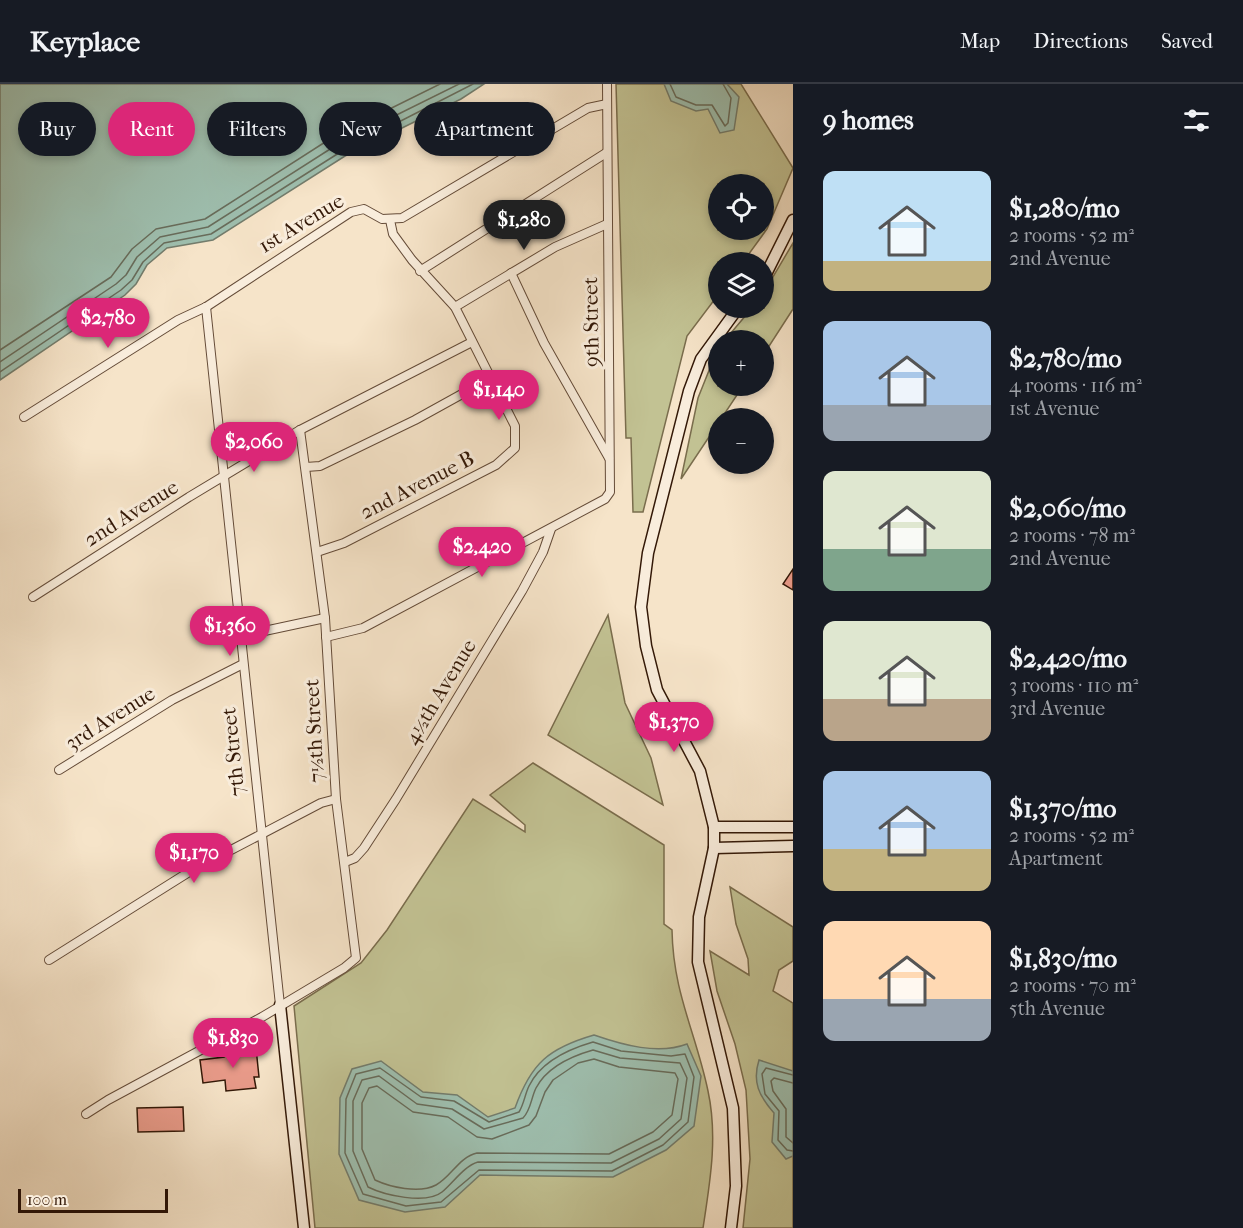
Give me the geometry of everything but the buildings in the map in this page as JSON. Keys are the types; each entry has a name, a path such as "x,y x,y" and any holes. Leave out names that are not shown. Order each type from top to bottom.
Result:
{"street":[{"name":"9th Street","path":"551,529 605,499 612,486 606,153 607,84"},
{"path":"390,220 402,218 422,209 588,108 607,104"},
{"path":"420,271 606,153"},
{"name":"1st Avenue","path":"24,417 178,320 206,307 351,212 364,209 382,219 390,220"},
{"name":"2nd Avenue B","path":"317,552 344,543 496,465 511,453 517,443 515,426 455,307 420,271 393,234 390,220"},
{"path":"774,258 793,220"},
{"path":"455,307 555,247 608,224"},
{"path":"511,273 544,343 610,462"},
{"name":"7th Street","path":"206,307 304,1228"},
{"path":"731,318 700,359 689,391 648,553 641,608 646,646 657,690 700,771 714,827 714,848 699,916 698,962 733,1108 737,1158 731,1228"},
{"name":"2nd Avenue","path":"33,597 189,497 224,478 300,430 472,342"},
{"path":"306,467 320,466 415,420 492,378"},
{"name":"7½th Street","path":"280,1005 344,968 356,958 336,799 325,618 300,430"},
{"path":"326,637 363,628 551,529"},
{"name":"4½th Avenue","path":"345,862 355,858 364,848 402,789 522,591 543,552 551,529"},
{"path":"242,638 255,633 325,618"},
{"name":"3rd Avenue","path":"59,770 172,700 243,663"},
{"path":"49,960 189,872 321,803 336,799"},
{"path":"714,827 793,827"},
{"path":"714,848 793,846"},
{"path":"86,1114 280,1005"}],"shaded area":[{"path":"616,84 741,84 793,168 774,213 774,174 708,174 708,240 759,240 750,252 708,252 708,308 687,336 643,512 633,512 631,438 626,438"},
{"path":"793,243 793,309 774,338 774,330 733,330 744,318 774,318 774,275"},
{"path":"708,373 708,396 736,396 728,408 708,408 708,438 681,479 698,398"},
{"path":"608,615 625,703 651,758 663,805 548,735"},
{"path":"533,763 664,845 664,924 672,930 676,974 703,1070 711,1108 712,1160 703,1228 315,1228 294,1006 361,963 387,930 473,799 525,832 525,825 490,795"},
{"path":"730,887 793,927 793,961 779,970 773,991 793,1003 793,1228 743,1228 750,1159 746,1090 735,1044 717,991 710,951 749,975 748,959 736,924"}],"water":[{"path":"0,84 484,84 455,102 414,102 414,122 402,128 402,102 319,102 319,156 345,156 213,240 167,248 147,265 136,284 125,295 0,380"},
{"path":"664,84 727,84 739,97 734,130 720,133 708,109 696,111 671,101"},
{"path":"594,1035 652,1049 687,1044 701,1076 694,1126 666,1150 613,1177 480,1175 445,1207 405,1212 359,1200 339,1154 340,1098 352,1069 381,1061 423,1092 457,1095 488,1117 515,1108 528,1079 544,1059 553,1052"},
{"path":"759,1060 793,1071 793,1156 786,1159 772,1142 774,1113 764,1101 758,1088 756,1075"}]}
